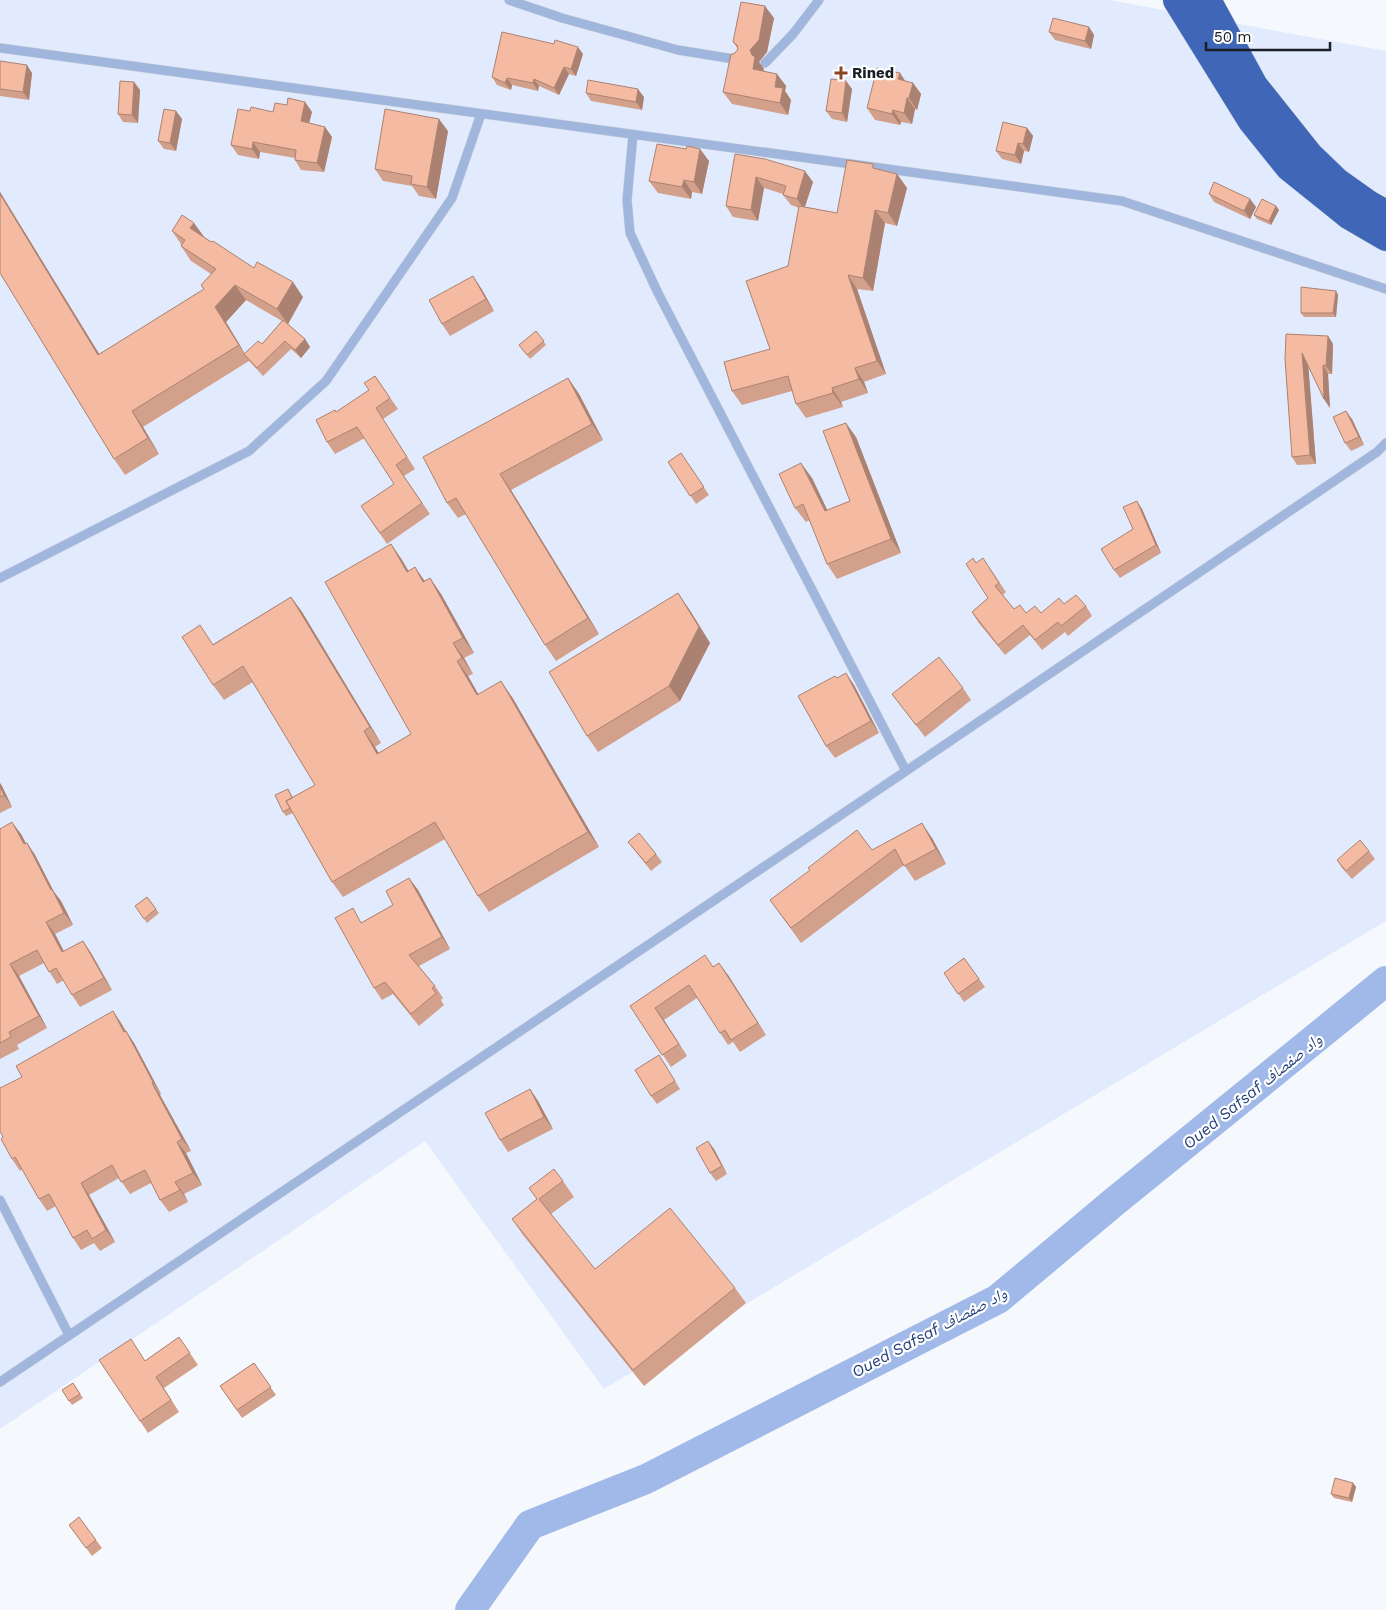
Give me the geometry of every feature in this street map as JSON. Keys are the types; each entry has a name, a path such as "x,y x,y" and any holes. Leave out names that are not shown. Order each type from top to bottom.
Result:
{"highway":[{"path":"1177,0 1252,121 1289,166 1350,216 1386,237"},
{"path":"1207,0 1254,86 1302,148 1337,182 1386,214"}],"lane":[{"path":"510,0 562,18 678,50 740,60"},
{"path":"765,63 793,34 819,0"},
{"path":"0,48 1122,201 1386,289"},
{"path":"0,578 249,451 326,381 452,198 481,114"},
{"path":"633,135 627,200 630,232 658,293 906,771"},
{"path":"0,1382 1377,452 1386,443"},
{"path":"0,1200 69,1335"}],"shaded area":[{"path":"0,0 1109,0 1386,51 1386,921 604,1389 425,1141 0,1429"}],"building":[{"path":"741,2 765,6 759,40 750,50 755,57 753,69 777,74 775,87 783,88 780,103 723,92 731,54 734,54 738,49 737,45 733,42"},
{"path":"1053,18 1089,27 1085,41 1049,32"},
{"path":"502,32 554,44 555,40 578,47 571,69 564,67 554,88 534,79 533,83 507,78 505,83 492,77"},
{"path":"0,61 27,65 23,92 0,89"},
{"path":"877,68 900,73 898,79 913,83 904,113 893,110 892,114 867,108"},
{"path":"831,79 846,81 842,113 826,111"},
{"path":"588,80 638,89 636,102 586,93"},
{"path":"120,81 134,82 132,115 118,114"},
{"path":"288,98 305,102 301,121 325,127 317,163 295,160 296,150 253,142 252,149 231,145 238,109 250,111 251,107 273,112 275,103 287,105"},
{"path":"164,109 176,111 170,143 158,141"},
{"path":"385,109 439,119 427,187 411,184 412,176 375,169"},
{"path":"1003,122 1027,128 1023,144 1018,143 1015,155 996,151"},
{"path":"657,144 686,149 687,146 700,149 694,182 684,180 682,187 649,181"},
{"path":"735,154 765,159 805,171 797,199 783,195 786,186 756,177 751,210 726,206"},
{"path":"847,160 873,164 873,168 897,174 888,213 875,210 863,278 848,275 877,361 855,368 859,379 832,388 833,393 796,404 788,376 732,391 724,362 770,349 746,281 788,266 799,206 837,213"},
{"path":"1214,182 1250,199 1244,211 1209,194"},
{"path":"0,194 98,355 204,289 201,285 216,269 181,246 185,240 172,231 182,215 194,223 190,228 254,268 257,262 293,282 277,309 235,285 215,307 239,345 132,411 148,438 114,459 0,273"},
{"path":"1262,199 1276,206 1269,221 1254,215"},
{"path":"473,276 486,299 442,324 429,300"},
{"path":"1301,287 1336,291 1333,313 1301,313"},
{"path":"283,320 305,339 295,350 285,341 257,368 244,354 258,341 262,344"},
{"path":"536,331 544,341 527,355 519,345"},
{"path":"1286,334 1328,336 1326,366 1323,365 1324,399 1302,353 1310,455 1292,457 1285,359"},
{"path":"375,376 390,398 376,408 407,457 396,465 422,503 380,533 361,506 394,484 357,427 327,442 316,420 335,410 336,412 369,390 364,383"},
{"path":"568,378 592,424 500,474 588,618 545,645 456,498 447,503 423,457"},
{"path":"1346,411 1359,437 1345,443 1333,417"},
{"path":"846,423 891,539 827,564 803,504 795,508 779,474 801,463 825,511 850,501 823,431"},
{"path":"681,453 704,487 690,496 668,462"},
{"path":"1137,501 1156,545 1114,570 1101,549 1133,529 1123,507"},
{"path":"391,544 407,572 415,567 423,582 430,578 463,638 453,643 462,658 457,661 477,695 501,681 588,832 478,896 435,822 332,882 286,801 315,785 243,666 213,685 182,637 200,625 213,645 291,597 370,727 364,731 377,754 411,734 325,582"},
{"path":"973,558 976,563 983,558 999,583 995,586 1014,609 1020,605 1026,613 1035,606 1041,613 1059,598 1064,604 1076,595 1086,606 1061,626 1058,622 1035,640 1023,625 998,645 972,612 988,598 966,564"},
{"path":"678,593 699,627 669,686 587,736 549,672"},
{"path":"939,657 963,688 916,725 892,694"},
{"path":"846,673 871,721 826,746 798,696 835,676 837,678"},
{"path":"0,787 4,795 0,797"},
{"path":"288,789 292,798 286,801 290,808 283,812 275,795"},
{"path":"12,822 24,844 27,843 64,913 46,922 62,952 83,941 104,978 72,995 56,968 49,972 37,950 10,964 39,1016 9,1032 11,1037 0,1043 0,829"},
{"path":"922,823 936,849 904,866 895,849 791,928 770,900 810,870 808,868 857,830 872,850"},
{"path":"639,833 656,854 646,863 628,842"},
{"path":"1360,840 1369,851 1346,871 1337,860"},
{"path":"409,878 442,937 409,955 435,986 432,988 436,993 411,1014 385,982 374,988 335,918 353,908 361,923 393,905 386,891"},
{"path":"147,897 156,909 144,919 135,906"},
{"path":"705,955 713,967 719,963 758,1023 731,1040 725,1030 720,1033 689,985 655,1008 679,1044 662,1055 630,1006"},
{"path":"964,958 979,979 958,994 944,973"},
{"path":"113,1011 124,1032 126,1031 182,1139 177,1142 193,1173 175,1182 180,1190 160,1200 145,1170 121,1182 112,1165 81,1183 106,1230 92,1239 87,1230 73,1238 49,1194 39,1199 15,1157 12,1159 1,1139 3,1137 0,1131 0,1088 22,1077 16,1066"},
{"path":"659,1055 675,1081 651,1096 635,1070"},
{"path":"530,1089 544,1117 500,1140 485,1113"},
{"path":"708,1141 722,1166 710,1173 696,1148"},
{"path":"554,1169 563,1181 539,1199 595,1269 670,1208 735,1288 633,1370 512,1219 537,1199 529,1188"},
{"path":"179,1337 190,1353 156,1377 171,1400 140,1421 99,1360 131,1339 145,1361"},
{"path":"254,1363 271,1387 237,1410 220,1386"},
{"path":"73,1383 80,1394 69,1401 62,1390"},
{"path":"1335,1478 1353,1483 1349,1498 1331,1494"},
{"path":"79,1517 96,1540 86,1548 69,1525"}],"waterway":[{"name":"Oued Safsaf واد صفصاف","path":"470,1610 530,1525 646,1479 998,1299 1386,981"}],"place":[{"name":"Rined","path":"841,73"}]}
